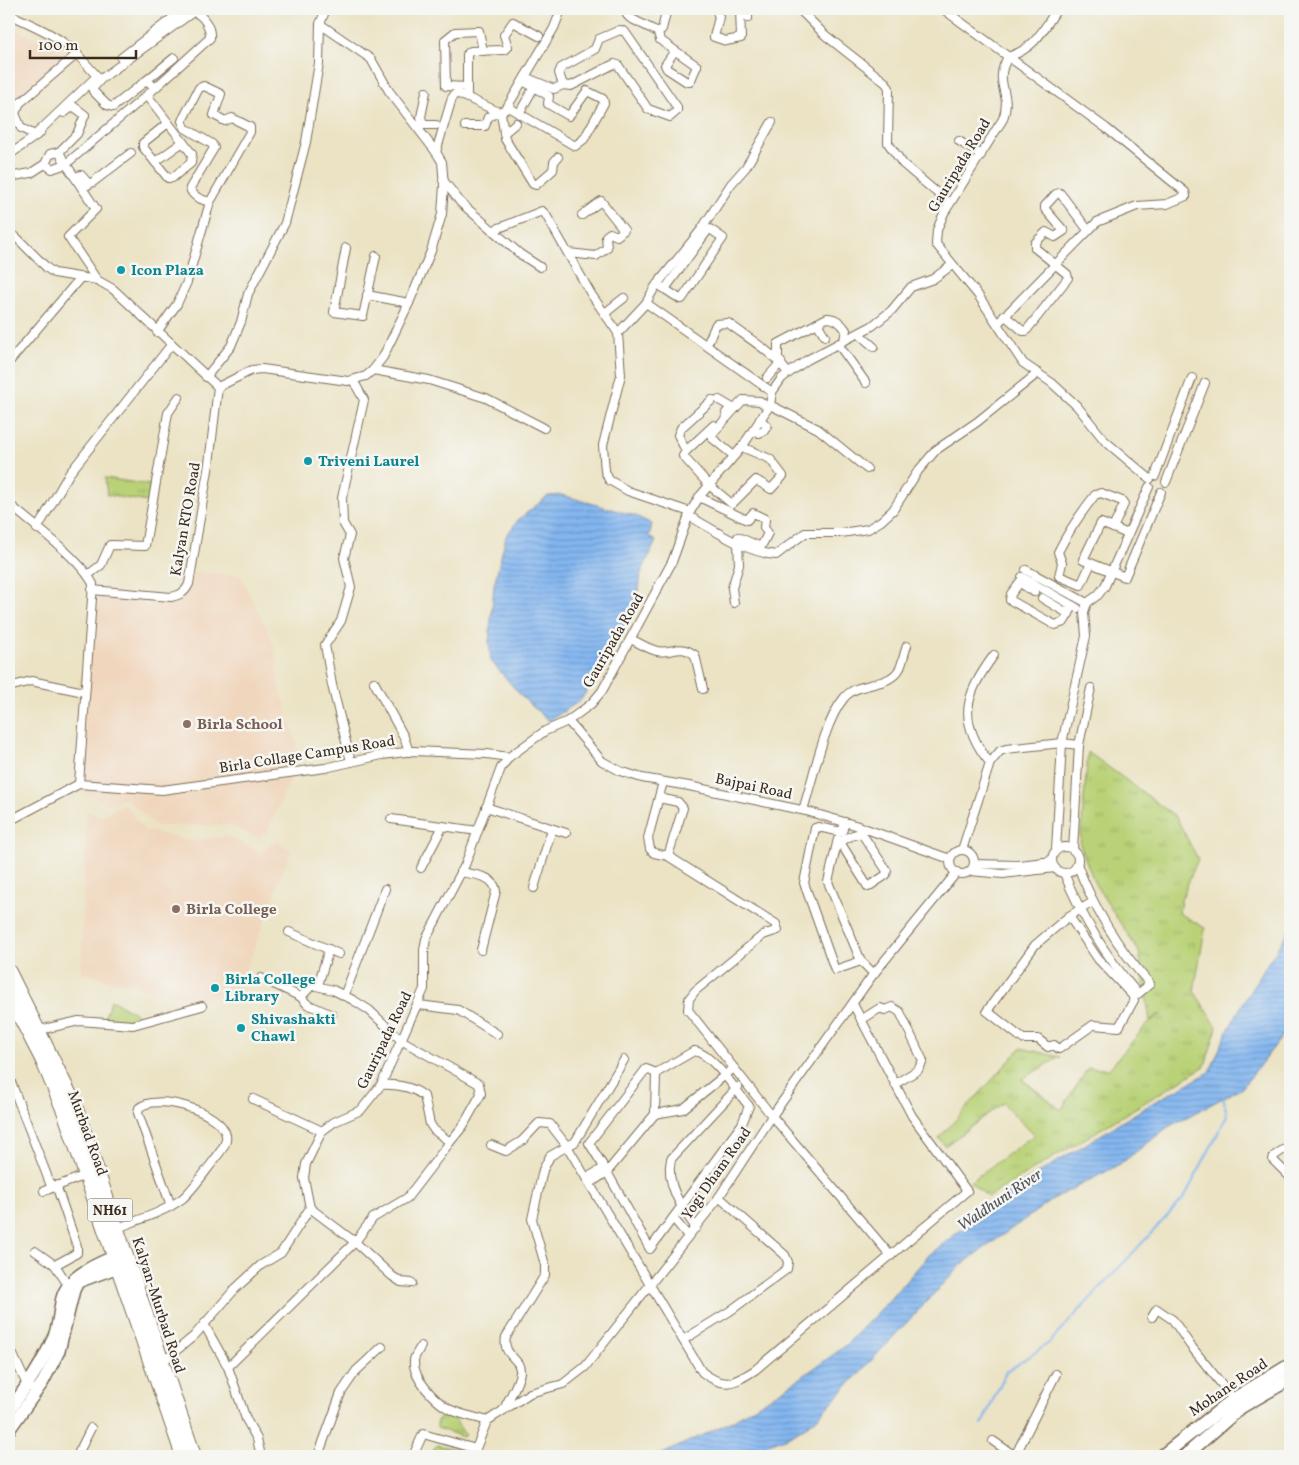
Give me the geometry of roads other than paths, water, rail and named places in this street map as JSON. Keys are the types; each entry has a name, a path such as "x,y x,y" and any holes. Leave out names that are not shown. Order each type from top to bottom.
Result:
{"highway":[{"name":"Kalyan-Murbad Road","path":"9,972 34,1031 74,1103 116,1228 121,1260 157,1366 194,1456"},
{"name":"Murbad Road","path":"9,995 34,1031 86,1175 121,1260"},
{"name":"NH61","path":"157,1366 183,1456"}],"main road":[{"path":"63,1319 62,1296 68,1285 92,1267 121,1260"},
{"path":"9,1430 32,1388 78,1282 121,1260"},
{"name":"Mohane Road","path":"1162,1456 1290,1365"},
{"name":"Mohane Road","path":"1185,1456 1237,1403 1290,1379"},
{"path":"9,1411 32,1388"}],"street":[{"path":"206,376 231,346 241,322 248,294 285,223 306,142 319,63 320,24 326,9"},
{"path":"465,126 485,126 488,115 501,113 508,107 554,28 559,15 558,9"},
{"path":"628,9 627,15 630,18 658,32 660,40 674,52"},
{"path":"658,32 662,29 667,9"},
{"path":"716,9 719,17 714,38 726,41 741,38 740,9"},
{"path":"748,9 748,18"},
{"path":"799,9 824,35 886,83 889,88 888,143 903,164 949,203"},
{"path":"943,9 1106,128 1185,192 1186,196 1167,204 1137,206 1097,222 998,323"},
{"path":"1008,57 1023,52 1032,46 1057,9"},
{"path":"45,164 52,169 66,164 147,96 210,38 209,28 198,14 192,12 101,79 93,88 93,91 101,100 113,107 174,58"},
{"path":"77,54 20,103 15,113 21,128 35,135 97,76 179,13"},
{"path":"9,14 58,39 77,54 97,76"},
{"path":"467,98 467,54 471,51 505,50 508,47 504,35 513,22 539,36"},
{"path":"9,233 16,237 47,268 64,276 97,280 113,290 218,387 252,370 262,369 353,380 366,376 383,357 409,303 436,236 442,214 442,162 420,125 389,92 371,59 320,24"},
{"path":"524,79 554,89 563,85 570,86 614,64 618,65 648,109 670,117 677,111 677,107 631,39 625,32 620,30 599,39 595,48 561,68 559,73 563,85"},
{"path":"467,87 446,86 445,40 455,32 479,31 483,50"},
{"name":"Gauripada Road","path":"952,266 936,244 937,230 949,203 993,137 1006,111 1007,101 1000,76 1008,57"},
{"path":"508,107 574,146 584,139 604,103 603,99 587,91 570,116 548,104 549,96 524,79"},
{"path":"147,80 155,88"},
{"path":"157,332 177,304 187,282 210,202 250,132 250,127 232,118 225,120 214,115 221,94 204,86 199,88 182,121 185,128 212,144 214,148 190,188 191,192 202,200 210,202"},
{"path":"519,114 534,87"},
{"path":"420,125 426,92"},
{"path":"436,152 455,94 501,113"},
{"path":"147,96 183,142 192,154 191,163 172,178 168,178 143,147 143,142 168,123"},
{"path":"121,101 129,110"},
{"path":"9,155 28,144 73,106 85,115 77,134 59,152 50,154 45,164 31,173 9,177"},
{"path":"501,113 504,133 516,159 533,184 536,185 552,170 554,162 558,157"},
{"path":"618,333 646,303 657,284 701,230 731,184 746,167 772,122"},
{"path":"504,133 516,123"},
{"path":"420,125 436,125"},
{"path":"959,140 982,152"},
{"path":"155,162 183,142"},
{"path":"59,152 75,177 85,186 96,209 68,237 97,280"},
{"path":"85,186 131,153"},
{"path":"443,180 461,202 525,258 540,267"},
{"path":"1004,316 1023,331 1026,331 1068,278 1067,274 1035,248 1035,244 1046,232 1055,237 1064,231 1045,209 1045,206 1056,194 1060,193 1088,230"},
{"path":"569,253 596,256 606,248 606,236 610,233 617,236 624,230 602,201 582,215"},
{"path":"494,230 511,225 542,211 618,333 621,375 603,445 605,471 615,485 690,514 765,554 776,555 805,533 841,533 868,529 882,521 893,510 918,471 936,450 978,422 1038,373"},
{"path":"657,284 665,290 682,299 723,238 710,229 708,230 665,290"},
{"path":"346,248 334,312 363,316 376,256"},
{"path":"646,303 772,392 788,373 841,342 859,337 891,311 910,287 919,282 933,279 952,266 998,323 1023,363 1038,373 1077,406 1105,441 1151,480 1155,492 1161,492"},
{"path":"9,362 81,277"},
{"path":"367,295 409,303"},
{"path":"605,314 624,298"},
{"path":"788,373 779,360 776,348 778,344 827,318 836,320 846,330 841,342"},
{"path":"707,345 716,324 725,321 768,354 779,360"},
{"path":"818,323 825,336"},
{"path":"859,337 874,347"},
{"path":"841,342 866,383"},
{"path":"37,529 69,474 171,344"},
{"path":"767,378 779,360"},
{"path":"373,370 429,380 486,398 544,428"},
{"path":"1053,864 1056,850 1062,743 1086,636 1085,608 1098,595 1111,572 1192,378"},
{"path":"351,762 332,685 325,645 341,620 351,588 344,558 350,535 343,523 342,498 364,400 353,380"},
{"path":"1128,534 1101,523 1098,524 1083,560 1125,577 1161,492 1165,488 1205,383"},
{"name":"Kalyan RTO Road","path":"92,590 171,597 181,595 186,590 209,464 218,387"},
{"name":"Gauripada Road","path":"322,1131 334,1122 361,1110 381,1085 400,1040 419,1005 426,978 424,950 426,938 461,872 501,768 509,757 545,731 568,721 591,704 602,691 672,562 690,514 699,497 742,447 769,406 772,392"},
{"path":"88,575 101,565 110,545 145,546 168,413 178,397"},
{"path":"686,451 679,441 680,431 715,400 724,401 730,409 683,456 709,485 734,504 756,480 771,489 783,476 770,459 742,447"},
{"path":"734,456 712,438 712,434 743,400 760,401 818,429 867,469"},
{"path":"1151,480 1162,477 1166,482"},
{"path":"1091,563 1081,585 1058,576 1062,563 1058,552 1071,525 1082,510 1089,505 1095,495 1101,493 1122,501 1124,504 1113,528"},
{"path":"699,497 747,520 753,513 766,518 764,528 768,533 761,547 738,540"},
{"path":"9,504 88,575 93,584 79,784 9,821"},
{"path":"734,603 732,588 739,565 738,540"},
{"path":"1026,570 1085,608"},
{"path":"1022,579 1056,591 1073,606 1085,608"},
{"path":"1022,579 1034,592"},
{"path":"1022,579 1010,600 1055,625 1064,622 1073,606"},
{"path":"1042,598 1069,614"},
{"path":"631,639 658,651 682,648 688,650 695,655 703,689"},
{"path":"804,810 834,712 845,696 854,688 889,680 900,669 906,646"},
{"path":"990,763 977,746 968,707 970,695 977,678 994,655"},
{"path":"9,688 31,681 84,692"},
{"path":"374,682 404,737 409,752"},
{"path":"1073,850 1079,745 1091,688"},
{"name":"Bajpai Road","path":"568,721 602,762 620,771 642,778 804,810 845,822 950,859"},
{"path":"962,850 990,763 1000,751 1062,743 1079,745"},
{"name":"Birla Collage Campus Road","path":"79,784 162,790 325,768 409,752 487,754 509,757"},
{"path":"663,782 648,838 650,850 654,853 668,856 776,924 778,930 763,935 695,991 689,999 688,1010 693,1019 772,1116 891,1256"},
{"path":"658,798 678,802 684,808 668,856"},
{"path":"486,808 566,833"},
{"path":"391,819 478,831"},
{"path":"845,822 842,832 839,832 828,882 861,961 874,974"},
{"path":"421,868 443,826"},
{"path":"534,888 552,828"},
{"path":"839,832 815,828 804,883 835,970 861,961"},
{"path":"856,833 862,834 887,871 886,875 868,887 838,843 856,833"},
{"path":"1053,864 1064,873 1079,909 1102,948 1138,994 1150,984 1114,940 1093,902 1077,864 1077,856 1073,850 1067,847 1056,850"},
{"path":"972,867 972,856 962,850 954,852 950,859 951,867 957,872 963,873 972,867 1003,874 1053,864"},
{"path":"1064,873 1072,870 1077,864"},
{"path":"461,872 489,878 496,885 481,950"},
{"name":"Yogi Dham Road","path":"487,1421 530,1394 563,1384 585,1367 649,1284 696,1228 719,1197 772,1116 874,974 957,872"},
{"path":"344,996 385,889"},
{"path":"1069,916 1098,959 1132,995 1134,1000 1119,1026 1093,1025 1059,1049 1054,1045 1048,1047 1038,1039 1023,1039 987,1011 1035,944 1069,916 1093,902"},
{"path":"289,932 339,954"},
{"path":"318,985 329,949"},
{"path":"261,978 301,998 307,1004 332,1015"},
{"path":"228,1367 355,1242 373,1218 407,1198 464,1126 481,1094 481,1088 473,1080 400,1040 370,1010 344,996 318,985 312,985 301,998"},
{"path":"491,1146 506,1151 522,1141 538,1123 550,1124 568,1146 702,1372 721,1383 739,1380 755,1370 967,1191 912,1116 853,1004"},
{"path":"419,1005 458,1010 497,1034"},
{"path":"34,1031 79,1021 134,1025 202,1006"},
{"path":"861,1020 880,1008 885,1010 892,1007 900,1012 923,1061 918,1070 895,1084"},
{"path":"694,1051 701,1052 725,1076 749,1106 747,1115 650,1249 589,1143 646,1069 656,1074 694,1051"},
{"path":"504,1409 520,1372 518,1365 504,1346 506,1337 545,1274 545,1266 532,1219 534,1201 543,1170 550,1156 575,1142 624,1060"},
{"path":"588,1181 606,1170 655,1114 683,1109 734,1068"},
{"path":"655,1114 656,1074"},
{"path":"9,1077 77,1246 77,1252 55,1265"},
{"path":"696,1228 681,1207 668,1171 671,1159 744,1080"},
{"path":"381,1085 396,1084 407,1087 424,1096 430,1124 434,1130 450,1142"},
{"path":"254,1098 322,1131 306,1164 304,1178 310,1208 355,1242 401,1282 412,1283"},
{"path":"116,1228 171,1206 184,1197 224,1147 226,1135 216,1120 192,1107 144,1104 139,1108 138,1113 171,1206"},
{"path":"1290,1145 1274,1156 1273,1160 1290,1177"},
{"path":"44,1191 86,1175"},
{"path":"683,1340 730,1311 787,1269 788,1262 785,1255 719,1197"},
{"path":"157,1366 194,1336 254,1271 281,1253 310,1208"},
{"path":"672,1218 688,1236"},
{"path":"35,1251 55,1265 68,1285"},
{"path":"1152,1317 1157,1309 1173,1320 1237,1403"},
{"path":"204,1324 228,1367 246,1419 257,1439 262,1456"},
{"path":"9,1346 32,1388"},
{"path":"412,1456 423,1434 475,1453 487,1421 450,1409 439,1402 423,1385 415,1368 414,1359 421,1346"},
{"path":"318,1456 341,1393 356,1371 382,1347"},
{"path":"993,1441 1015,1456 1056,1374"},
{"path":"76,1456 91,1428"}],"water":[{"path":"562,495 636,516 652,524 649,537 656,541 641,573 637,607 581,700 549,721 523,698 491,661 489,642 494,585 506,536 519,519 548,496"},
{"path":"1290,929 1290,1019 1281,1038 1242,1088 1168,1127 1119,1165 1053,1199 961,1265 815,1420 792,1435 740,1456 658,1456 732,1421 799,1379 844,1347 883,1307 929,1255 1013,1189 1154,1102 1210,1072 1236,1016"}],"waterway":[{"path":"982,1424 1006,1372 1049,1343 1184,1198 1227,1116 1223,1096"}],"place":[{"name":"Icon Plaza","path":"121,270"},
{"name":"Triveni Laurel","path":"308,461"},
{"name":"Birla School","path":"187,724"},
{"name":"Birla College","path":"176,909"},
{"name":"Birla College Library","path":"215,988"},
{"name":"Shivashakti Chawl","path":"241,1028"}],"water label":[{"name":"Waldhuni River","path":"999,1199"}]}
